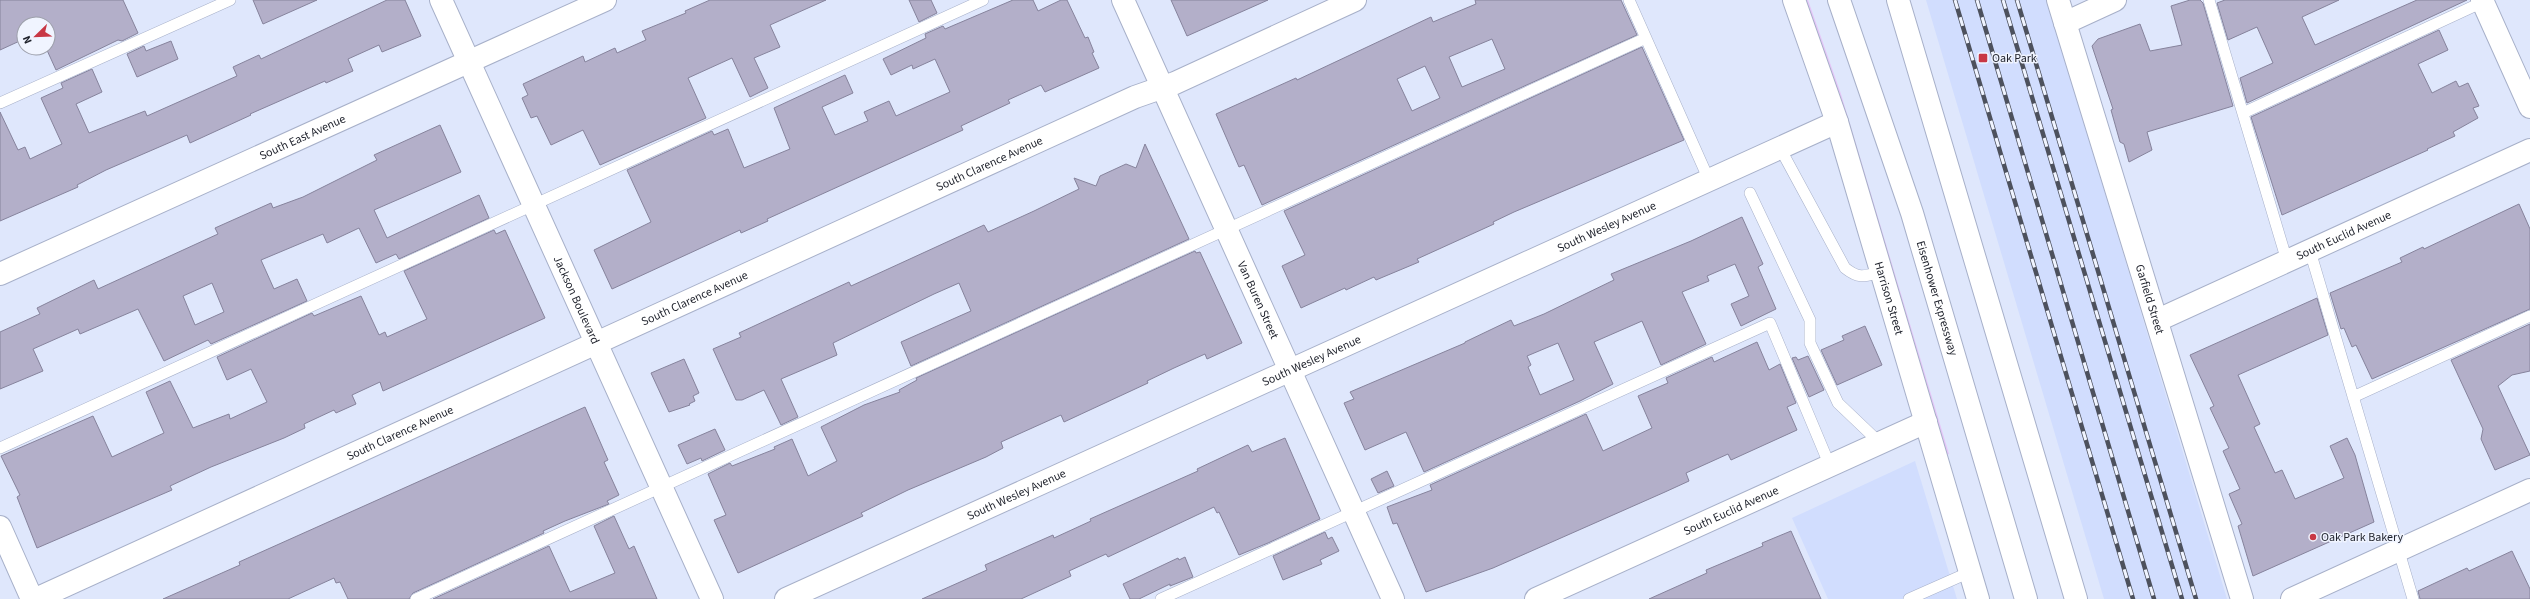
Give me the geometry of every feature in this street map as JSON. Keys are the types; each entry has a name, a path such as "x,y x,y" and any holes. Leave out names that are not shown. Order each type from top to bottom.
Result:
{"main road":[{"name":"Jackson Boulevard","path":"442,0 595,343 712,599"},
{"name":"South East Avenue","path":"0,274 605,0"},
{"name":"Van Buren Street","path":"1123,0 1393,599"},
{"name":"South Clarence Avenue","path":"36,599 1135,97 1163,87 1355,0"},
{"name":"Harrison Street","path":"1794,0 1837,122 1978,599"},
{"name":"Eisenhower Expressway","path":"1839,0 1912,213 2026,599"},
{"path":"1898,0 2076,599"},
{"name":"Garfield Street","path":"2058,0 2158,320 2242,599"},
{"path":"2065,23 2114,0"},
{"path":"2484,1 2530,107"},
{"name":"South Wesley Avenue","path":"786,599 1837,122"},
{"name":"South Euclid Avenue","path":"2158,320 2530,150"},
{"name":"South Euclid Avenue","path":"1536,599 1926,422"},
{"path":"2292,599 2530,490"},
{"path":"0,527 32,599"}],"lane":[{"path":"0,103 230,0"},
{"path":"0,448 983,0"},
{"path":"1629,0 1709,180"},
{"path":"2209,0 2287,261"},
{"path":"2243,113 2484,1"},
{"path":"416,599 1646,38"},
{"path":"1780,148 1845,268 1861,277 1882,271"},
{"path":"1750,193 1810,320 1810,343 1838,403 1880,443"},
{"path":"2310,251 2413,599"},
{"path":"2353,397 2530,316"},
{"path":"1162,599 1770,323 1830,466"},
{"path":"1909,599 1970,572"}],"shaded area":[{"path":"1804,0 1808,0 1841,94 1949,454 1946,455"},
{"path":"1926,0 2047,0 2227,599 2104,599"},
{"path":"1915,461 1957,599 1828,599 1792,518"}],"building":[{"path":"0,0 123,0 138,33 122,41 118,40 56,70 50,56 56,56 56,16 16,16 16,43 0,50"},
{"path":"253,0 317,0 263,24"},
{"path":"387,0 405,0 421,36 382,52 379,45 348,59 353,71 326,83 325,81 250,114 251,115 190,143 187,135 106,170 77,185 78,187 0,221 0,112 18,150 25,147 30,159 62,144 41,98 63,88 61,83 92,69 102,92 76,104 89,133 145,111 147,116 237,76 233,67 259,55 261,59"},
{"path":"710,0 826,0 770,25 780,47 754,58 768,88 750,97 732,58 688,78 706,118 600,165 583,130 551,145 537,116 531,118 522,98 528,95 523,84 583,56 585,62 615,48 617,53 646,40 642,31 686,13 685,11"},
{"path":"909,0 931,0 937,13 919,22"},
{"path":"1013,0 1033,0 1038,11 1061,0 1067,0 1085,38 1088,37 1094,52 1092,53 1099,68 1045,92 1041,85 1008,100 1010,103 961,126 963,130 767,219 768,221 741,233 740,230 612,289 594,250 651,222 627,170 712,131 714,135 728,129 744,168 790,149 774,108 845,75 853,93 822,107 835,135 868,121 864,112 889,101 896,116 950,92 935,59 913,69 912,65 891,75 883,59 926,38 925,34 943,26 945,29"},
{"path":"1171,0 1268,0 1187,36"},
{"path":"1475,0 1621,0 1637,35 1262,205 1244,165 1239,167 1216,114 1296,78 1297,80 1431,17 1433,22 1476,4","holes":["1492,39 1505,69 1462,87 1449,57","1425,66 1440,98 1412,111 1397,79"]},
{"path":"2190,0 2200,0 2203,3 2233,106 2147,132 2152,150 2129,162 2124,144 2120,142 2111,110 2113,109 2092,46 2098,39 2140,24 2150,51 2182,45 2171,6"},
{"path":"2225,0 2339,0 2302,17 2315,45 2417,0 2467,0 2247,103 2240,78 2273,63 2257,27 2228,40 2217,3"},
{"path":"2439,30 2448,50 2418,64 2432,93 2456,81 2459,87 2468,83 2479,106 2473,108 2478,118 2453,132 2455,136 2427,149 2428,150 2282,215 2251,117"},
{"path":"171,41 178,59 137,77 127,54 144,46 146,51"},
{"path":"1642,47 1684,140 1514,212 1493,222 1494,224 1417,259 1419,262 1376,280 1374,277 1346,290 1345,288 1301,308 1282,266 1305,255 1284,211"},
{"path":"440,125 461,172 374,210 387,238 479,195 489,218 399,259 396,254 376,263 359,228 327,243 323,234 261,260 274,289 297,279 307,301 211,344 208,340 164,361 138,309 80,334 78,329 33,349 43,371 0,389 0,332 40,314 37,308 94,280 98,289 218,234 215,228 271,203 273,208 303,197 377,160 374,155","holes":["212,283 224,312 195,325 183,296"]},
{"path":"1145,144 1189,239 911,366 901,342 971,311 959,283 934,294 833,343 837,355 781,379 798,417 781,425 764,390 742,400 736,400 713,349 741,337 739,333 849,282 851,286 984,225 988,232 1034,211 1079,189 1074,178 1096,186 1100,176 1126,164 1136,168"},
{"path":"2519,204 2530,229 2530,309 2372,379 2356,345 2352,347 2344,328 2341,329 2330,293 2402,262 2400,258 2423,247 2424,249"},
{"path":"1742,217 1763,264 1758,267 1776,309 1741,326 1731,304 1749,296 1735,264 1707,276 1709,281 1682,292 1706,344 1661,365 1642,321 1594,342 1613,384 1580,401 1424,472 1406,432 1365,450 1344,403 1354,399 1350,392 1465,343 1511,320 1514,326 1544,314 1614,280 1611,274 1691,241","holes":["1558,343 1574,380 1540,395 1528,367 1531,365 1527,356"]},
{"path":"494,230 496,234 505,230 545,318 383,391 380,382 352,395 356,404 336,413 334,410 304,424 305,428 284,438 211,467 170,486 172,490 37,548 17,497 20,495 1,456 93,416 112,457 164,433 146,392 170,381 193,428 229,414 230,419 267,402 251,369 227,380 217,357 312,313 314,316 361,296 379,335 385,332 387,337 427,319 404,271"},
{"path":"1195,251 1196,253 1200,252 1242,343 1207,359 1205,354 1147,381 1148,383 1064,422 1061,415 1001,442 1003,448 986,457 908,490 861,513 863,516 738,573 714,520 726,515 708,474 730,463 732,466 775,449 774,447 792,439 808,476 837,461 821,427 864,405 900,392 899,390 917,380 916,378"},
{"path":"2317,298 2328,335 2238,375 2260,424 2254,427 2275,473 2282,470 2295,499 2344,478 2330,446 2347,438 2355,455 2374,522 2253,576 2238,526 2242,524 2229,494 2240,489 2223,451 2229,448 2210,408 2214,406 2190,355"},
{"path":"2530,324 2530,371 2512,375 2498,386 2530,455 2495,470 2481,439 2483,429 2451,360"},
{"path":"1865,326 1882,365 1837,385 1821,350 1844,340 1842,336"},
{"path":"1757,342 1769,370 1780,364 1796,403 1787,407 1797,430 1731,460 1728,454 1686,473 1689,481 1665,492 1493,568 1426,592 1397,523 1393,524 1387,507 1432,490 1430,485 1586,414 1603,451 1652,428 1638,396 1668,383 1666,378 1712,357 1714,362"},
{"path":"1808,356 1824,390 1809,397 1792,358 1796,357 1798,360"},
{"path":"684,359 699,393 693,396 695,401 689,404 690,405 669,412 651,373"},
{"path":"585,407 608,460 604,462 619,495 607,501 609,504 543,531 544,533 413,593 409,599 348,599 340,582 336,583 334,578 288,599 163,599 240,565 239,562"},
{"path":"715,429 725,450 702,461 701,458 687,464 678,445"},
{"path":"1285,438 1320,519 1268,543 1239,555 1219,512 1217,513 1214,507 1108,557 1106,554 1069,571 1071,576 1021,599 922,599 987,570 985,565 1053,535 1054,538 1091,521 1090,519 1198,471 1197,469 1248,445 1252,452"},
{"path":"1387,471 1394,486 1378,493 1371,479"},
{"path":"614,516 629,549 634,546 657,599 433,599 549,546 570,592 615,573 594,526"},
{"path":"1791,531 1821,599 1649,599 1707,573 1706,570 1763,546 1762,543"},
{"path":"1325,532 1328,539 1332,537 1339,551 1320,560 1322,564 1283,580 1273,556"},
{"path":"2512,551 2530,589 2530,599 2420,599 2418,591 2467,568 2469,571"},
{"path":"1185,557 1193,577 1170,586 1170,584 1139,599 1130,599 1123,584 1178,558 1179,560"}],"railway":[{"path":"1955,0 2133,599"},
{"path":"1977,0 2154,599"},
{"path":"2003,0 2182,599"},
{"path":"2017,0 2196,599"}],"place":[{"name":"Oak Park","path":"1983,58"},
{"name":"Oak Park Bakery","path":"2313,537"}]}
